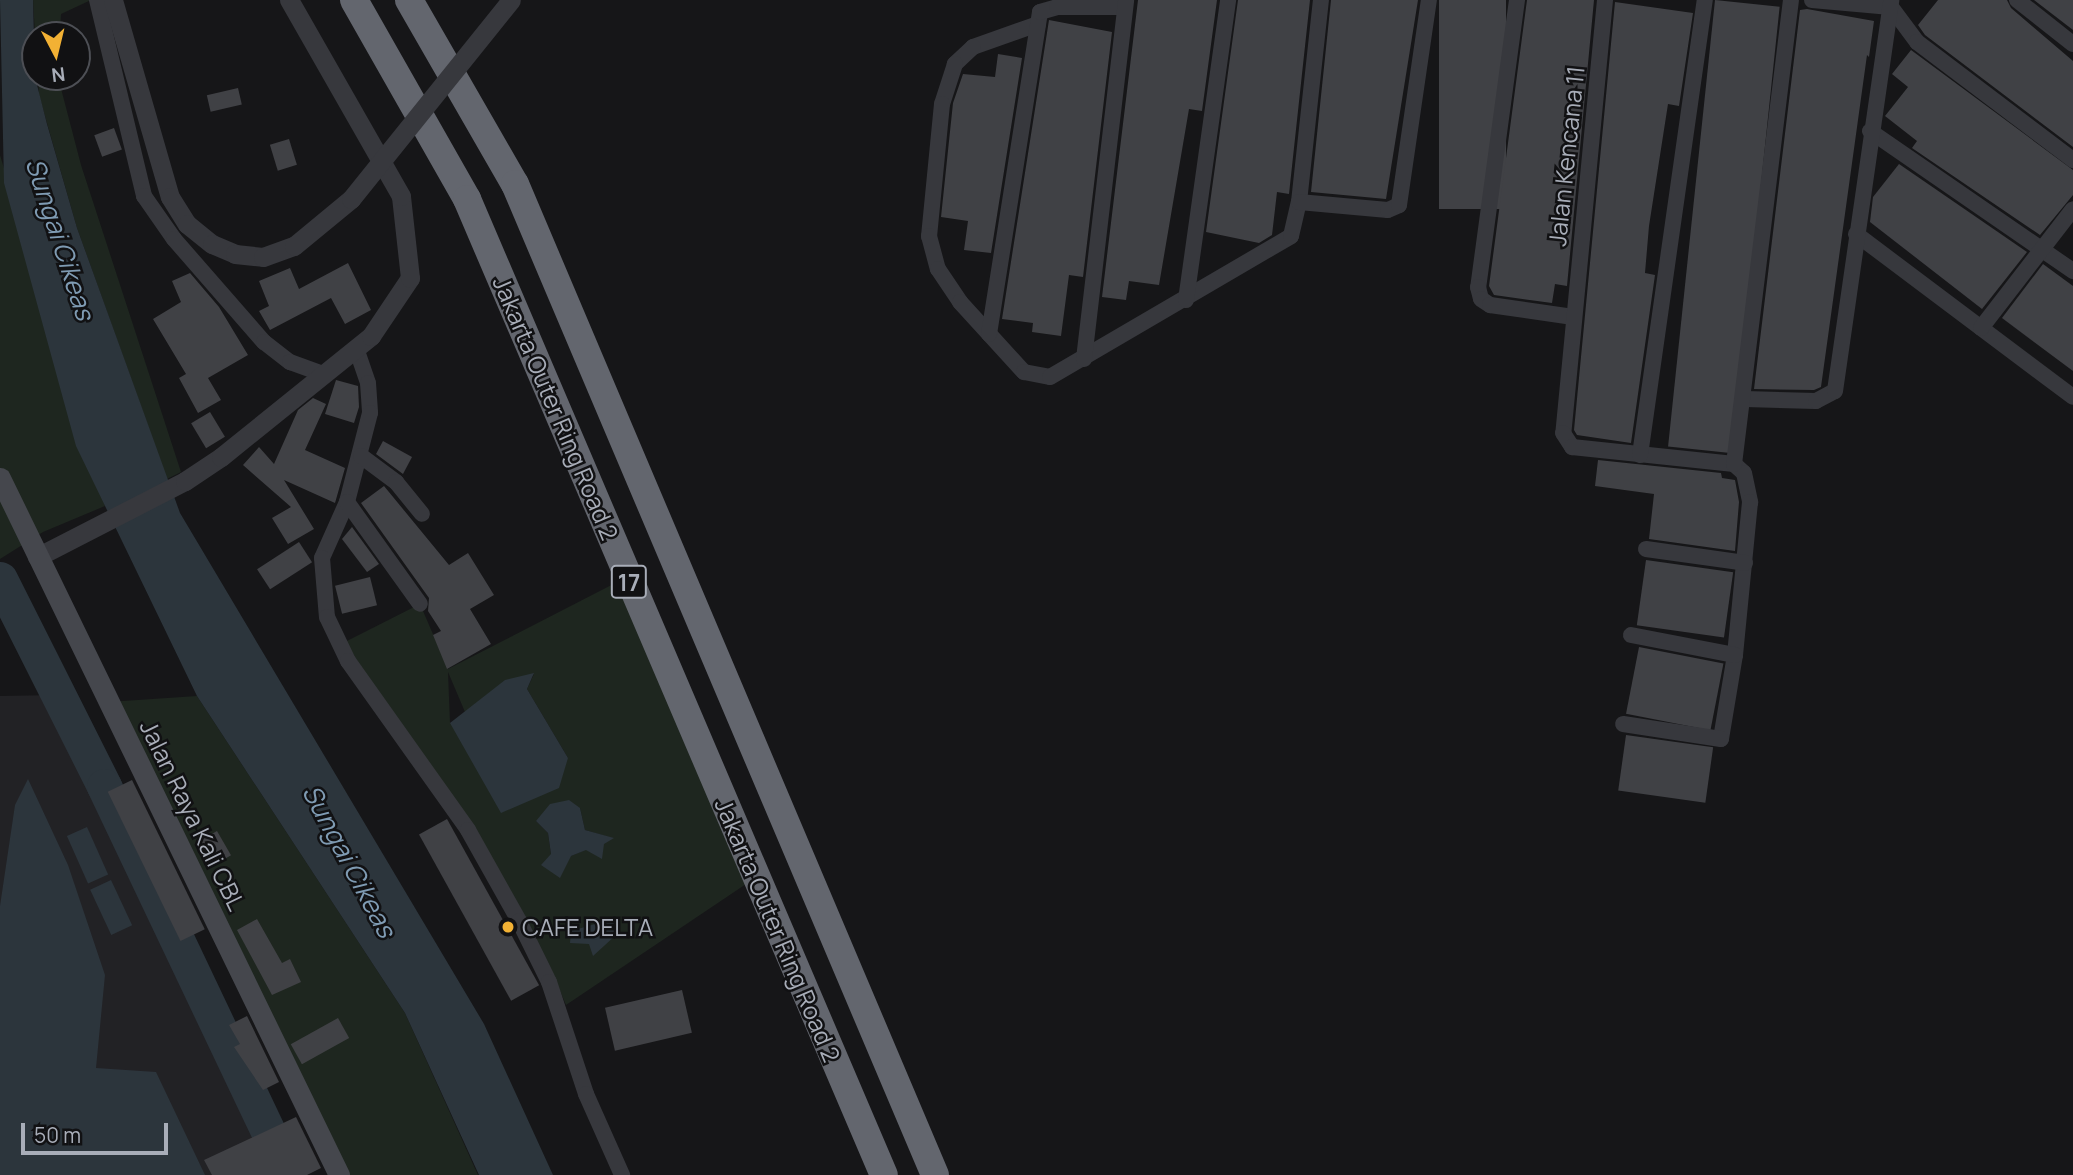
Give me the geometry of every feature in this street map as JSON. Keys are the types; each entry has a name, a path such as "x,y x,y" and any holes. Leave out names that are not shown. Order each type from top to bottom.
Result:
{"highway":[{"name":"Jakarta Outer Ring Road 2","path":"354,0 467,199 884,1175"},
{"name":"Jakarta Outer Ring Road 2","path":"409,0 515,184 935,1175"}],"main road":[{"name":"Jalan Raya Kali CBL","path":"0,478 339,1175"}],"street":[{"path":"97,0 144,196 174,239 264,342 290,362 321,373"},
{"path":"113,0 170,197 187,224 224,249 263,257 294,246 351,200 511,0"},
{"path":"37,557 178,484 221,457 321,373 371,336 410,278 401,196 289,0"},
{"path":"1186,300 1228,0"},
{"path":"1038,24 973,47 961,56 948,79 942,104 931,205 932,253 960,302 1024,372 1037,377 1061,375 1287,241 1295,226 1321,0"},
{"path":"1298,202 1388,211 1399,205 1429,0"},
{"path":"1517,0 1478,287 1481,299 1490,305 1573,317"},
{"name":"Jalan Kencana 11","path":"1605,0 1562,418 1566,442 1572,447 1640,456"},
{"path":"1623,724 1721,739 1735,655 1749,492 1744,472 1734,464 1640,456 1705,0"},
{"path":"1734,464 1745,399 1791,0"},
{"path":"1812,0 1891,4"},
{"path":"2017,0 2073,44"},
{"path":"989,334 1040,12 1046,8 1126,3 1084,359"},
{"path":"1745,399 1816,401 1835,391 1870,131 1891,4"},
{"path":"1891,4 1917,42 2073,160"},
{"path":"1870,131 2043,247 2073,271"},
{"path":"1981,328 2073,209"},
{"path":"1856,234 2073,397"},
{"path":"356,348 371,397 361,456 347,502 322,558 327,617 386,720 468,830 519,920 549,982 586,1094 622,1175"},
{"path":"361,456 396,482 422,514"},
{"path":"347,502 420,604"},
{"path":"1646,549 1745,563"},
{"path":"1631,635 1735,655"}],"shaded area":[{"path":"33,0 91,0 61,14 61,21 34,21"},
{"path":"39,91 62,91 81,165 181,472 167,479 77,228"},
{"path":"0,155 105,506 43,532 0,559"},
{"path":"627,577 755,878 566,1005 551,969 339,645 420,604 448,669","holes":["448,672 465,712 534,674 527,689 568,758 450,723","580,808 585,830 612,838 571,856 551,854 548,833 536,821"]},
{"path":"59,695 210,1017 289,1175 0,1175 0,696"},
{"path":"197,696 405,1013 478,1175 333,1175 108,702"}],"water":[{"name":"Sungai Cikeas","path":"0,0 33,0 34,21 21,21 21,91 39,91 77,228 180,513 484,1024 553,1175 479,1175 405,1013 197,696 76,446 4,183"},
{"path":"534,673 527,689 568,758 559,788 501,813 450,723 505,680"},
{"path":"28,779 68,865 105,975 96,1068 156,1072 205,1175 0,1175 0,906 15,805"},
{"path":"569,800 580,808 585,830 614,838 604,844 602,859 586,850 571,856 560,878 541,865 551,854 548,833 536,821 550,804"},
{"path":"87,827 108,875 88,883 67,836"},
{"path":"111,880 132,925 111,935 90,890"},
{"path":"619,917 616,935 593,956 589,944 570,943 571,931"}],"building":[{"path":"1138,0 1217,0 1202,111 1189,109 1159,285 1129,281 1126,300 1102,297"},
{"path":"1238,0 1310,0 1289,194 1277,192 1272,235 1259,243 1206,232"},
{"path":"1331,0 1418,0 1386,199 1311,192"},
{"path":"1439,0 1506,0 1506,209 1439,209"},
{"path":"1527,0 1594,0 1567,286 1555,284 1552,303 1494,295 1489,286"},
{"path":"1715,0 1780,7 1733,453 1668,447"},
{"path":"1938,0 2007,0 2011,8 2073,61 2073,147 1925,35 1918,25"},
{"path":"2034,0 2073,0 2073,30"},
{"path":"1615,2 1693,13 1679,106 1668,104 1649,226 1645,273 1655,275 1631,443 1577,435 1574,430"},
{"path":"1800,10 1874,21 1869,57 1867,55 1821,387 1814,390 1754,389"},
{"path":"1049,20 1112,32 1083,277 1069,275 1061,336 1032,332 1033,323 1002,319"},
{"path":"1911,50 2073,170 2073,195 2040,235 1912,148 1917,141 1885,116 1908,87 1892,74"},
{"path":"998,54 1022,58 991,253 964,250 968,221 941,217 953,103 963,74 995,77"},
{"path":"238,88 242,105 211,112 207,95"},
{"path":"114,128 122,150 102,157 94,135"},
{"path":"289,139 297,165 278,171 270,145"},
{"path":"1899,164 2027,252 1982,309 1870,222 1873,197"},
{"path":"348,263 371,310 345,324 331,298 270,330 259,311 269,306 259,281 290,268 299,289"},
{"path":"2043,264 2073,286 2073,371 2002,318"},
{"path":"190,273 219,307 248,355 208,378 221,400 198,413 179,378 186,374 153,319 181,302 172,281"},
{"path":"336,380 358,386 359,407 354,423 325,414"},
{"path":"313,398 326,404 305,450 345,468 335,503 284,480 314,529 288,544 272,518 291,507 243,465 259,447 274,464 298,410"},
{"path":"210,412 225,437 206,448 191,423"},
{"path":"383,441 412,457 403,474 376,454"},
{"path":"1598,460 1721,473 1722,478 1735,480 1739,502 1735,551 1649,539 1654,494 1595,486"},
{"path":"384,486 449,565 468,553 494,595 470,609 491,644 447,669 433,635 441,631 428,611 429,598 361,503"},
{"path":"352,527 379,564 367,572 342,539"},
{"path":"299,542 312,562 270,589 257,569"},
{"path":"1646,560 1733,572 1724,638 1637,625"},
{"path":"370,577 377,605 342,614 335,586"},
{"path":"1639,647 1723,663 1710,730 1626,714"},
{"path":"1626,735 1713,747 1705,803 1618,790"},
{"path":"132,780 205,929 181,941 108,792"},
{"path":"447,819 539,985 511,1001 419,835"},
{"path":"217,831 231,855 213,866 199,842"},
{"path":"257,919 282,963 290,959 301,982 272,995 237,930"},
{"path":"682,990 692,1033 615,1051 605,1008"},
{"path":"247,1016 279,1082 263,1090 234,1047 240,1044 229,1025"},
{"path":"338,1018 349,1038 302,1064 291,1044"},
{"path":"296,1117 321,1168 307,1175 212,1175 204,1160"}],"waterway":[{"path":"0,579 104,786 289,1175"}],"place":[{"name":"CAFE DELTA","path":"508,927"}]}
